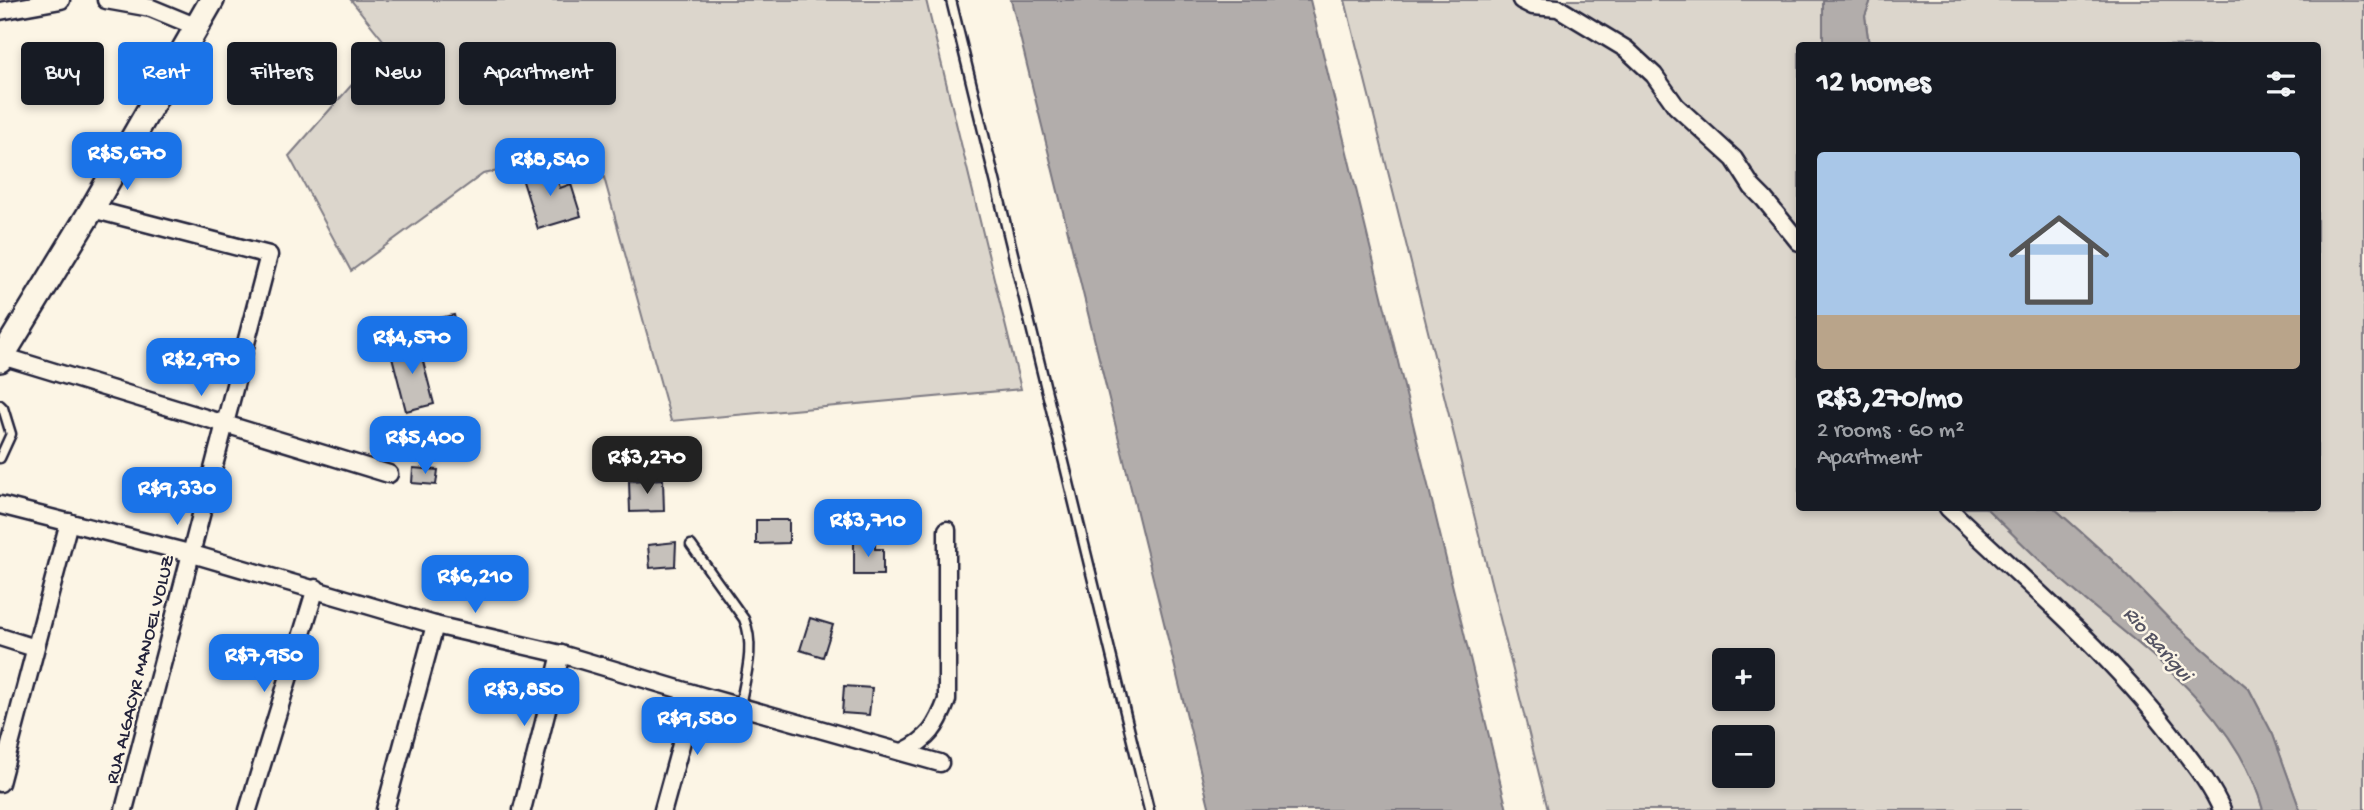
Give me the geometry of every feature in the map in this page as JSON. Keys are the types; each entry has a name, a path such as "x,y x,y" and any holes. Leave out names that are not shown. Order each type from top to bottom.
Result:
{"main road":[{"path":"1,358 92,209 212,0"}],"street":[{"path":"0,11 61,0"},
{"path":"106,0 151,8 197,27"},
{"path":"1521,0 1533,6 1559,8 1626,49 1654,75 1676,106 1734,159 1752,187 1796,238"},
{"name":"RUA ALGACYR MANOEL VOLUZ","path":"92,209 270,255 189,553 124,810"},
{"path":"1,358 389,474"},
{"path":"0,505 316,588 435,625 561,654 940,763"},
{"path":"1951,511 2126,678 2206,780 2222,810"},
{"path":"1,772 69,522"},
{"path":"903,752 923,742 940,718 947,699 947,530"},
{"path":"248,810 316,588"},
{"path":"385,810 435,625"},
{"path":"0,636 35,648"},
{"path":"522,810 561,654"},
{"path":"663,810 695,694"}],"lane":[{"path":"951,0 1149,810"},
{"path":"0,405 11,434 0,458"},
{"path":"691,545 744,619 748,630 750,651 740,706"}],"shaded area":[{"path":"351,0 926,0 1021,389 671,421 597,152 483,174 351,271 289,156 334,105 337,105 351,86 351,105 445,105 445,42 385,42"},
{"path":"1345,0 1823,0 1823,42 1796,42 1796,511 1989,511 2055,574 2177,678 2230,738 2249,772 2263,810 1548,810"},
{"path":"1871,0 2364,0 2364,810 2300,810 2273,735 2249,689 2171,621 2111,559 2057,511 2321,511 2321,42 1869,42 1865,16"}],"water":[{"path":"1011,0 1310,0 1507,810 1210,810"},
{"path":"1823,0 1871,0 1865,16 1869,42 1823,42"},
{"name":"Rio Barigui","path":"1989,511 2057,511 2111,559 2171,621 2249,689 2273,735 2300,810 2263,810 2249,772 2230,738 2205,707 2147,651 2029,550"}],"building":[{"path":"553,165 560,188 571,184 581,216 538,229 521,175"},
{"path":"454,315 460,341 436,346 430,320"},
{"path":"418,342 434,404 406,411 390,349"},
{"path":"413,468 438,470 436,485 412,483"},
{"path":"663,479 664,511 630,512 629,481"},
{"path":"756,520 789,520 789,543 756,544"},
{"path":"854,541 875,541 875,549 883,549 883,575 854,575"},
{"path":"676,542 675,566 650,568 648,545"},
{"path":"810,618 833,625 823,657 800,650"},
{"path":"844,686 872,688 869,715 842,713"}]}
